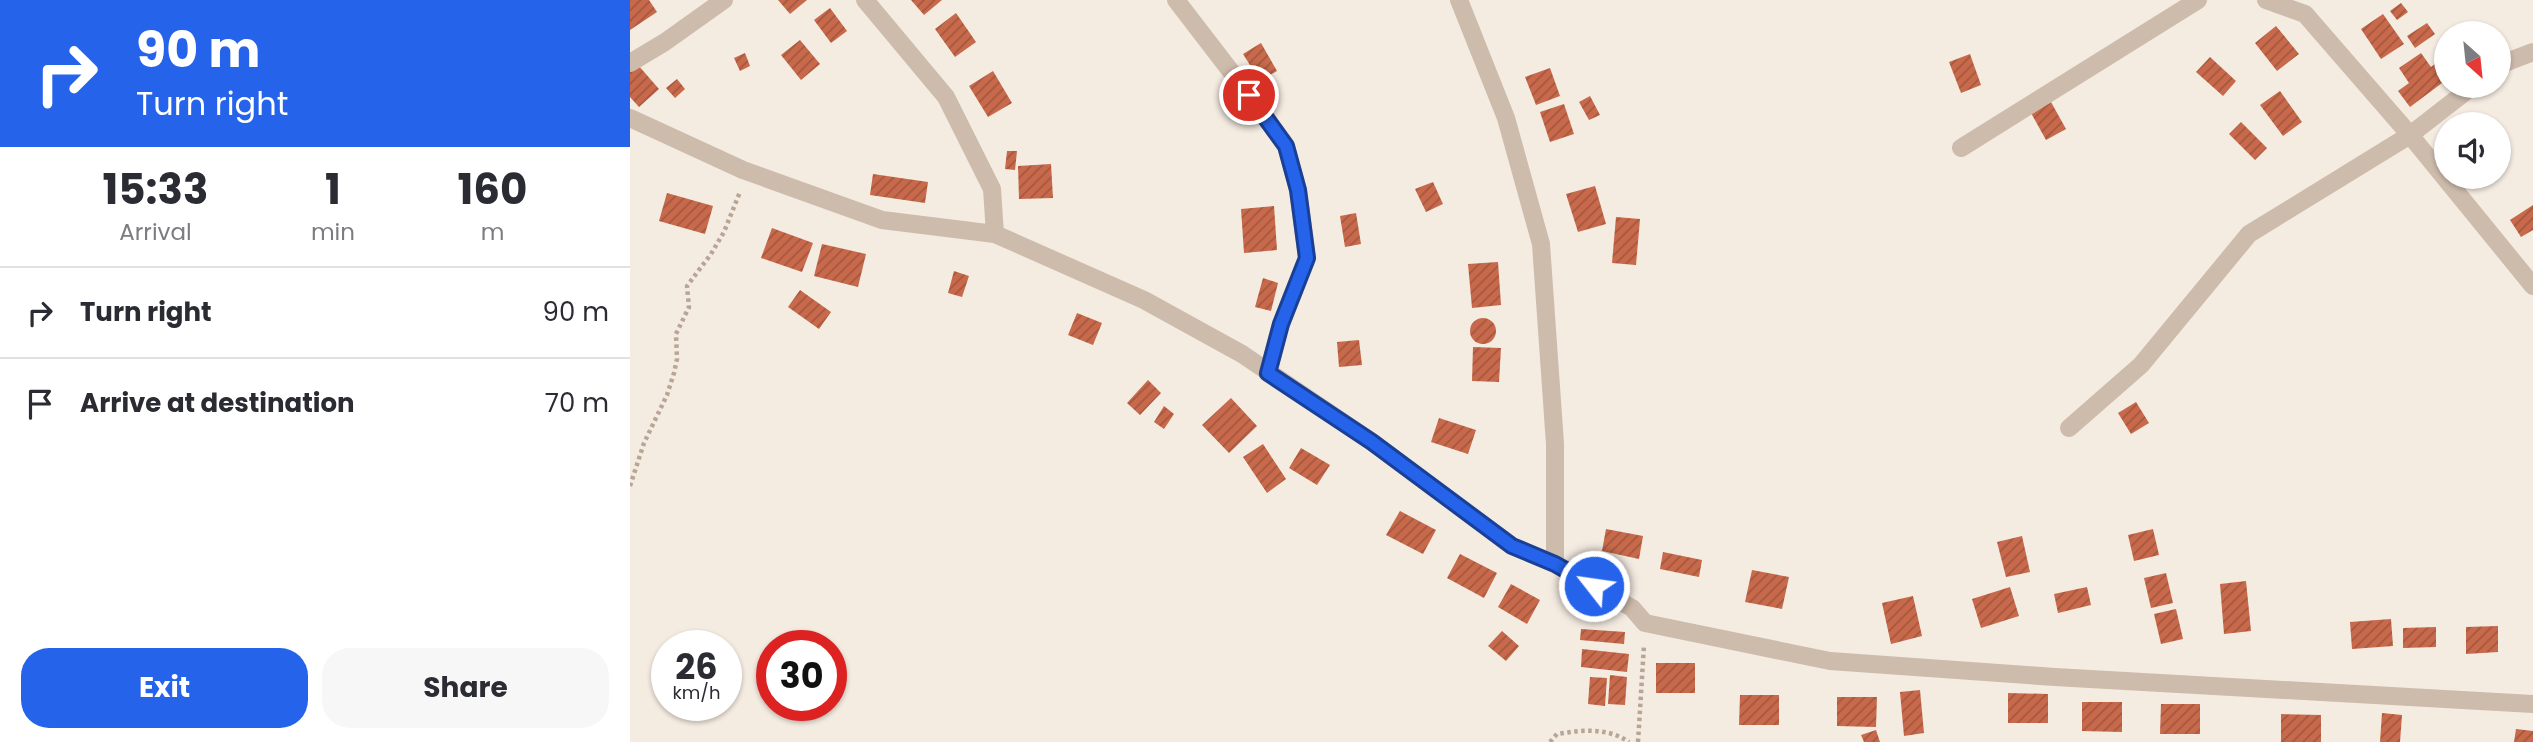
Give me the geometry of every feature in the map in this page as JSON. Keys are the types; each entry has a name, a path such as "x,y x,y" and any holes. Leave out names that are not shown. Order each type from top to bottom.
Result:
{"street":[{"path":"630,62 665,42 724,0"},
{"path":"865,0 946,97 992,189 995,234"},
{"path":"1176,0 1286,146 1298,190 1307,258 1281,324 1268,373"},
{"path":"1459,0 1506,118 1541,244 1555,444 1555,564"},
{"path":"1961,148 2198,0"},
{"path":"2266,0 2305,14 2410,135 2533,286"},
{"path":"2511,60 2533,52"},
{"path":"2069,428 2141,365 2249,234 2410,135 2458,98"},
{"path":"630,118 751,173 882,220 995,234 1144,299 1242,354 1372,442 1512,546 1555,564 1632,608 1646,623 1830,661 2056,677 2533,704"}],"path":[{"path":"630,485 644,443 667,395 674,373 677,334 689,307 687,286 730,222 733,208 751,173"},
{"path":"1638,742 1646,623"},
{"path":"1550,742 1556,734 1586,729 1619,736 1629,742"}],"building":[{"path":"630,0 649,0 657,12 630,30"},
{"path":"778,0 807,0 790,14"},
{"path":"911,0 942,0 924,15"},
{"path":"2401,3 2408,12 2397,20 2390,11"},
{"path":"830,8 847,31 831,43 814,20"},
{"path":"956,13 976,42 955,57 935,29"},
{"path":"2383,14 2404,44 2381,59 2361,29"},
{"path":"2427,23 2434,33 2415,48 2407,36"},
{"path":"2276,26 2299,54 2277,71 2255,43"},
{"path":"800,40 820,64 801,80 781,55"},
{"path":"1261,43 1277,71 1260,81 1243,54"},
{"path":"745,53 750,66 740,71 734,58"},
{"path":"2421,53 2431,67 2434,65 2434,89 2410,107 2398,91 2409,83 2399,68"},
{"path":"1970,54 1981,85 1961,93 1949,62"},
{"path":"2210,57 2236,81 2223,96 2196,72"},
{"path":"638,65 659,89 639,107 630,97 630,72"},
{"path":"1550,68 1560,96 1536,105 1525,77"},
{"path":"993,71 1012,103 988,117 969,86"},
{"path":"677,79 685,89 675,98 666,88"},
{"path":"2280,91 2302,122 2283,136 2260,105"},
{"path":"1590,96 1600,115 1589,120 1579,102"},
{"path":"2051,102 2066,129 2046,140 2031,113"},
{"path":"1564,104 1574,134 1550,142 1540,112"},
{"path":"2241,122 2267,148 2255,160 2229,134"},
{"path":"1007,151 1017,151 1015,170 1005,169"},
{"path":"1051,164 1053,198 1019,199 1018,166"},
{"path":"873,174 928,182 925,203 870,195"},
{"path":"1433,182 1443,204 1426,212 1415,189"},
{"path":"1595,186 1606,224 1578,232 1566,194"},
{"path":"667,193 713,206 705,234 659,221"},
{"path":"2533,205 2533,230 2521,237 2510,220"},
{"path":"1274,206 1277,250 1244,253 1241,209"},
{"path":"1356,213 1361,244 1345,247 1340,216"},
{"path":"1616,217 1640,219 1636,265 1612,263"},
{"path":"772,228 813,243 802,272 761,258"},
{"path":"822,244 866,254 858,287 814,276"},
{"path":"1498,262 1501,305 1472,308 1468,264"},
{"path":"954,271 969,276 962,297 948,293"},
{"path":"1263,278 1278,283 1271,311 1255,307"},
{"path":"800,290 831,312 819,329 788,307"},
{"path":"1077,313 1102,323 1093,345 1068,335"},
{"path":"1483,318 1492,322 1496,331 1492,340 1483,344 1474,340 1470,331 1474,322"},
{"path":"1359,340 1362,365 1339,367 1337,342"},
{"path":"1473,347 1501,348 1499,382 1472,381"},
{"path":"1148,380 1161,393 1140,415 1127,403"},
{"path":"1231,398 1257,426 1229,453 1202,425"},
{"path":"2136,402 2149,423 2131,434 2118,413"},
{"path":"1164,406 1174,414 1164,429 1154,422"},
{"path":"1439,418 1476,430 1468,454 1431,442"},
{"path":"1263,444 1286,479 1267,493 1243,457"},
{"path":"1301,448 1330,465 1317,485 1289,468"},
{"path":"1400,511 1436,530 1423,554 1386,535"},
{"path":"1606,529 1643,536 1639,559 1602,551"},
{"path":"2153,529 2159,555 2134,561 2128,535"},
{"path":"2022,536 2030,572 2006,577 1997,542"},
{"path":"1663,552 1702,560 1699,577 1660,569"},
{"path":"1460,554 1497,573 1484,598 1447,578"},
{"path":"1752,570 1789,577 1782,609 1745,602"},
{"path":"2166,573 2173,603 2151,608 2144,578"},
{"path":"2246,581 2251,631 2224,634 2220,584"},
{"path":"1511,584 1540,600 1527,624 1498,607"},
{"path":"2010,587 2019,616 1981,628 1972,599"},
{"path":"2087,587 2091,605 2058,613 2054,594"},
{"path":"1913,596 1922,636 1891,644 1882,603"},
{"path":"2176,609 2183,639 2161,644 2154,614"},
{"path":"2391,619 2393,646 2352,649 2350,622"},
{"path":"2498,626 2498,652 2466,654 2466,627"},
{"path":"2436,627 2436,647 2403,648 2403,628"},
{"path":"1581,629 1625,632 1624,644 1580,640"},
{"path":"1502,631 1519,646 1506,661 1488,646"},
{"path":"1582,649 1629,654 1627,672 1581,667"},
{"path":"1656,663 1695,663 1695,693 1656,693"},
{"path":"1610,675 1627,677 1625,705 1608,704"},
{"path":"1590,677 1607,678 1605,706 1588,704"},
{"path":"1920,690 1924,733 1904,736 1900,692"},
{"path":"2008,693 2048,694 2048,723 2008,723"},
{"path":"1740,695 1779,695 1779,725 1739,725"},
{"path":"1837,697 1877,697 1876,727 1837,726"},
{"path":"2082,702 2122,702 2122,732 2082,731"},
{"path":"2161,704 2200,704 2200,734 2160,734"},
{"path":"2382,713 2402,715 2400,742 2380,742"},
{"path":"2281,714 2321,715 2321,742 2281,742"},
{"path":"2516,729 2533,731 2533,742 2514,742"},
{"path":"1876,730 1880,742 1864,742 1861,735"}],"route":[{"path":"1249,95 1286,146 1298,190 1307,258 1281,324 1268,373 1372,442 1512,546 1555,564 1594,586"}]}
